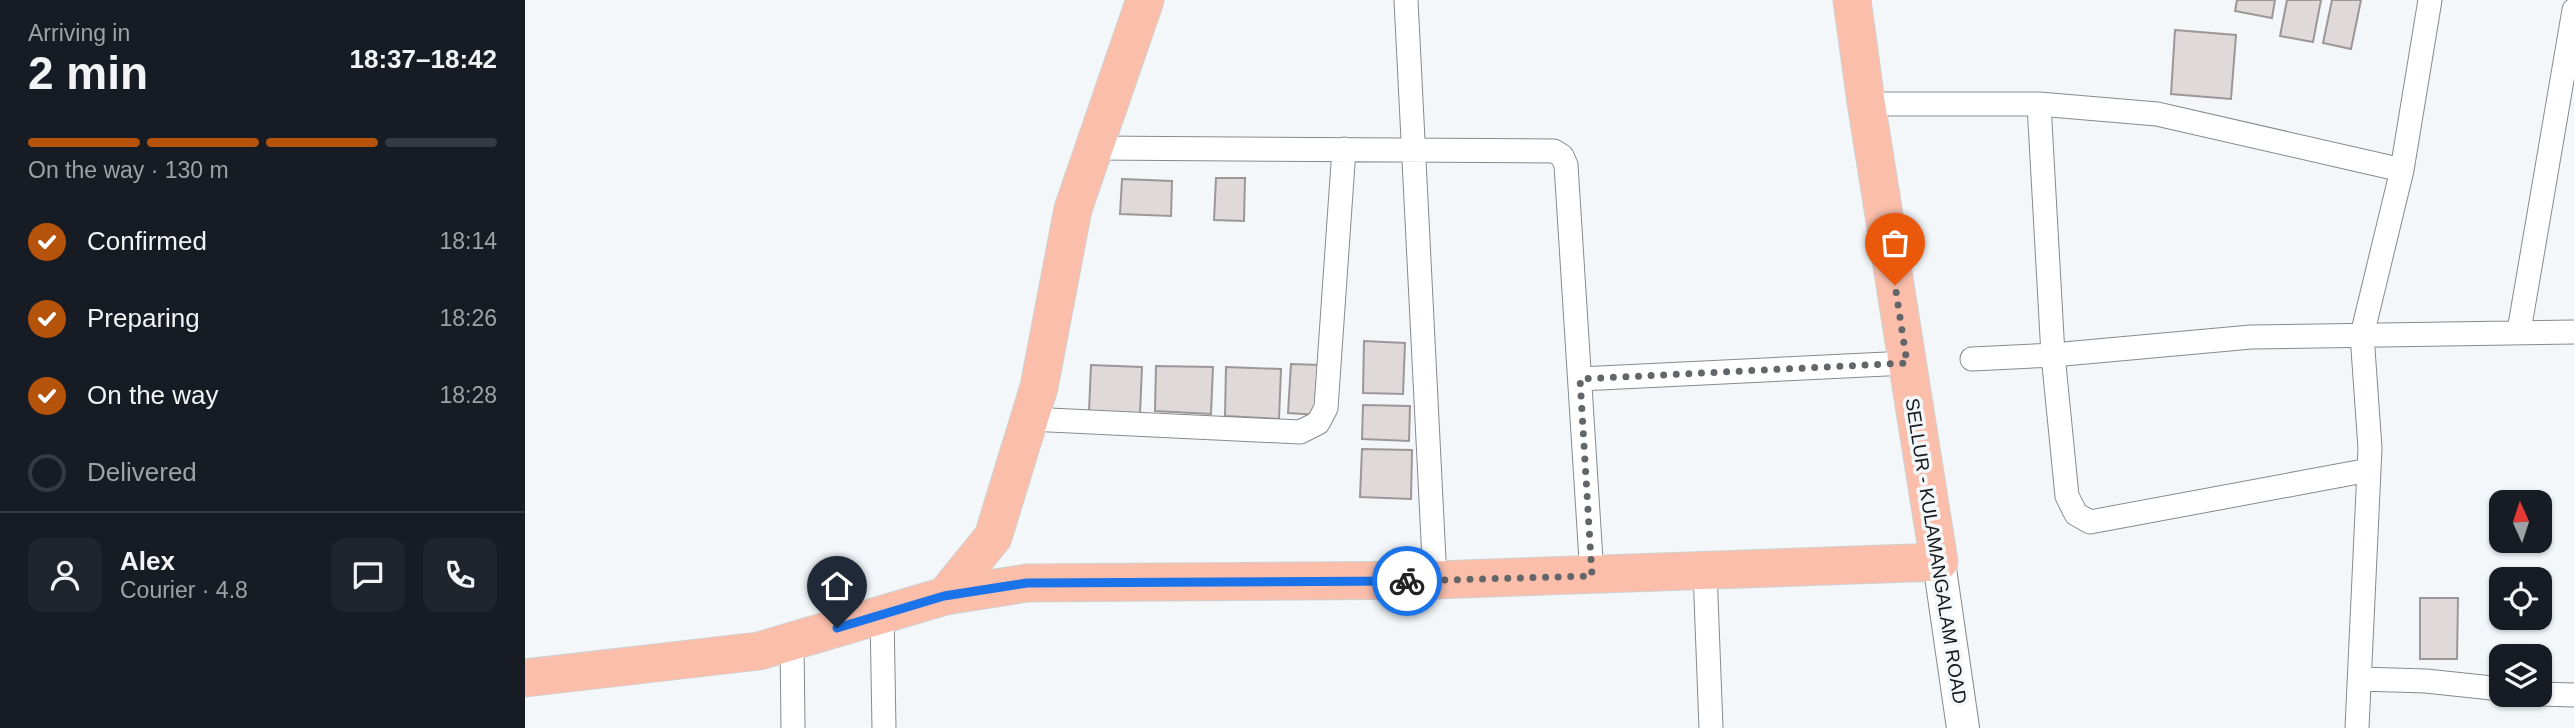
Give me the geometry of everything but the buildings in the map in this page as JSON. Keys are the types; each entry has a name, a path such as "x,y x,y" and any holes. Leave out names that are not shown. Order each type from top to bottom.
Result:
{"main road":[{"path":"944,596 993,537 1039,387 1073,209 1146,0"},
{"name":"SELLUR - KULAMANGALAM ROAD","path":"1852,0 1881,103 1907,363 1963,728"},
{"path":"525,678 759,651 944,596 1027,583 1435,580 1939,562"}],"street":[{"path":"1406,0 1435,580"},
{"path":"2357,728 2370,448 2362,335 2402,170 2430,0"},
{"path":"2519,331 2570,61 2574,10"},
{"path":"1881,103 2039,104 2157,114 2402,170"},
{"path":"2039,104 2053,355 2067,496 2076,514 2090,522 2369,470"},
{"path":"1094,148 1554,152 1562,156 1566,165 1592,576"},
{"path":"1029,419 1300,432 1318,423 1326,408 1344,149"},
{"path":"1972,359 2053,355 2252,337 2574,332"},
{"path":"1580,379 1907,363"},
{"path":"1705,571 1711,728"},
{"path":"882,614 884,728"},
{"path":"792,641 793,728"},
{"path":"2360,679 2426,681 2489,689"},
{"path":"2552,694 2574,695"}],"way so far":[{"path":"1407,581 1592,576 1580,379 1907,363 1895,285"}],"route":[{"path":"837,628 944,596 1027,583 1407,581"}]}
